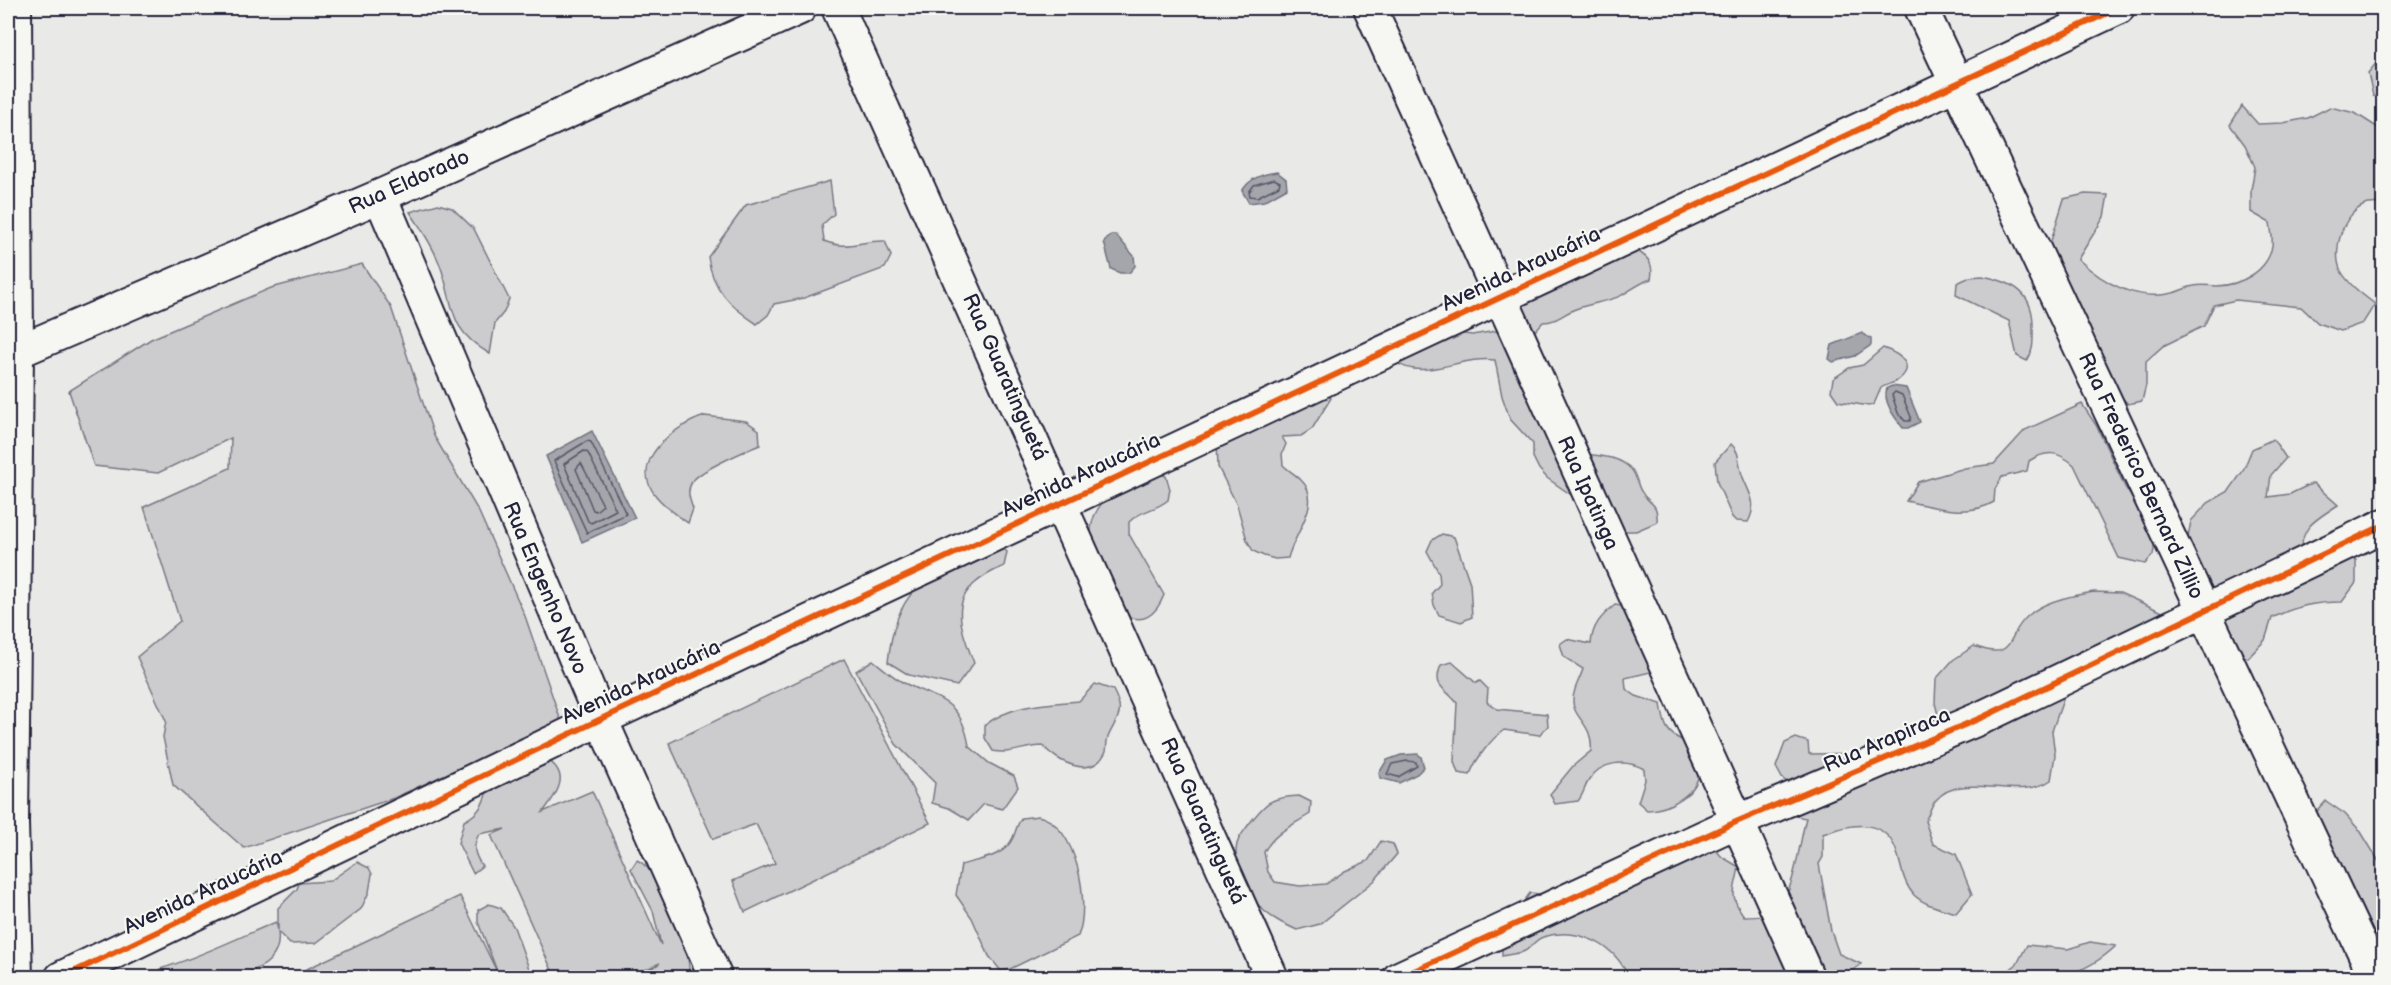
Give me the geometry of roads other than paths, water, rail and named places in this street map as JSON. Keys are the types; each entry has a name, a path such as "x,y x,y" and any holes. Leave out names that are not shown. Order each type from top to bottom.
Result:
{"street":[{"path":"15,8 17,352 11,527 10,823 16,978"},
{"name":"Rua Eldorado","path":"17,352 380,196 800,8"},
{"name":"Rua Guaratinguetá","path":"838,8 1062,502 1272,978"},
{"name":"Rua Ipatinga","path":"1370,8 1808,978"},
{"name":"Rua Frederico Bernard Zillio","path":"1921,8 2376,978"},
{"name":"Avenida Araucária","path":"61,978 601,719 2118,8"},
{"name":"Rua Engenho Novo","path":"380,196 601,719 716,978"},
{"name":"Rua Arapiraca","path":"1399,978 1736,822 1983,717 2384,525"}],"water":[{"path":"1277,172 1286,179 1287,188 1264,201 1249,203 1242,191 1245,187 1257,177"},
{"path":"1111,235 1116,235 1134,256 1135,266 1129,273 1120,273 1111,269 1104,242"},
{"path":"1862,333 1871,339 1871,345 1855,356 1833,362 1829,359 1832,345"},
{"path":"1892,386 1906,388 1920,422 1903,428 1890,409 1886,398 1887,388"},
{"path":"592,431 635,518 582,542 546,456"},
{"path":"1418,754 1424,767 1417,774 1399,783 1380,778 1379,773 1387,760 1401,755"}]}
